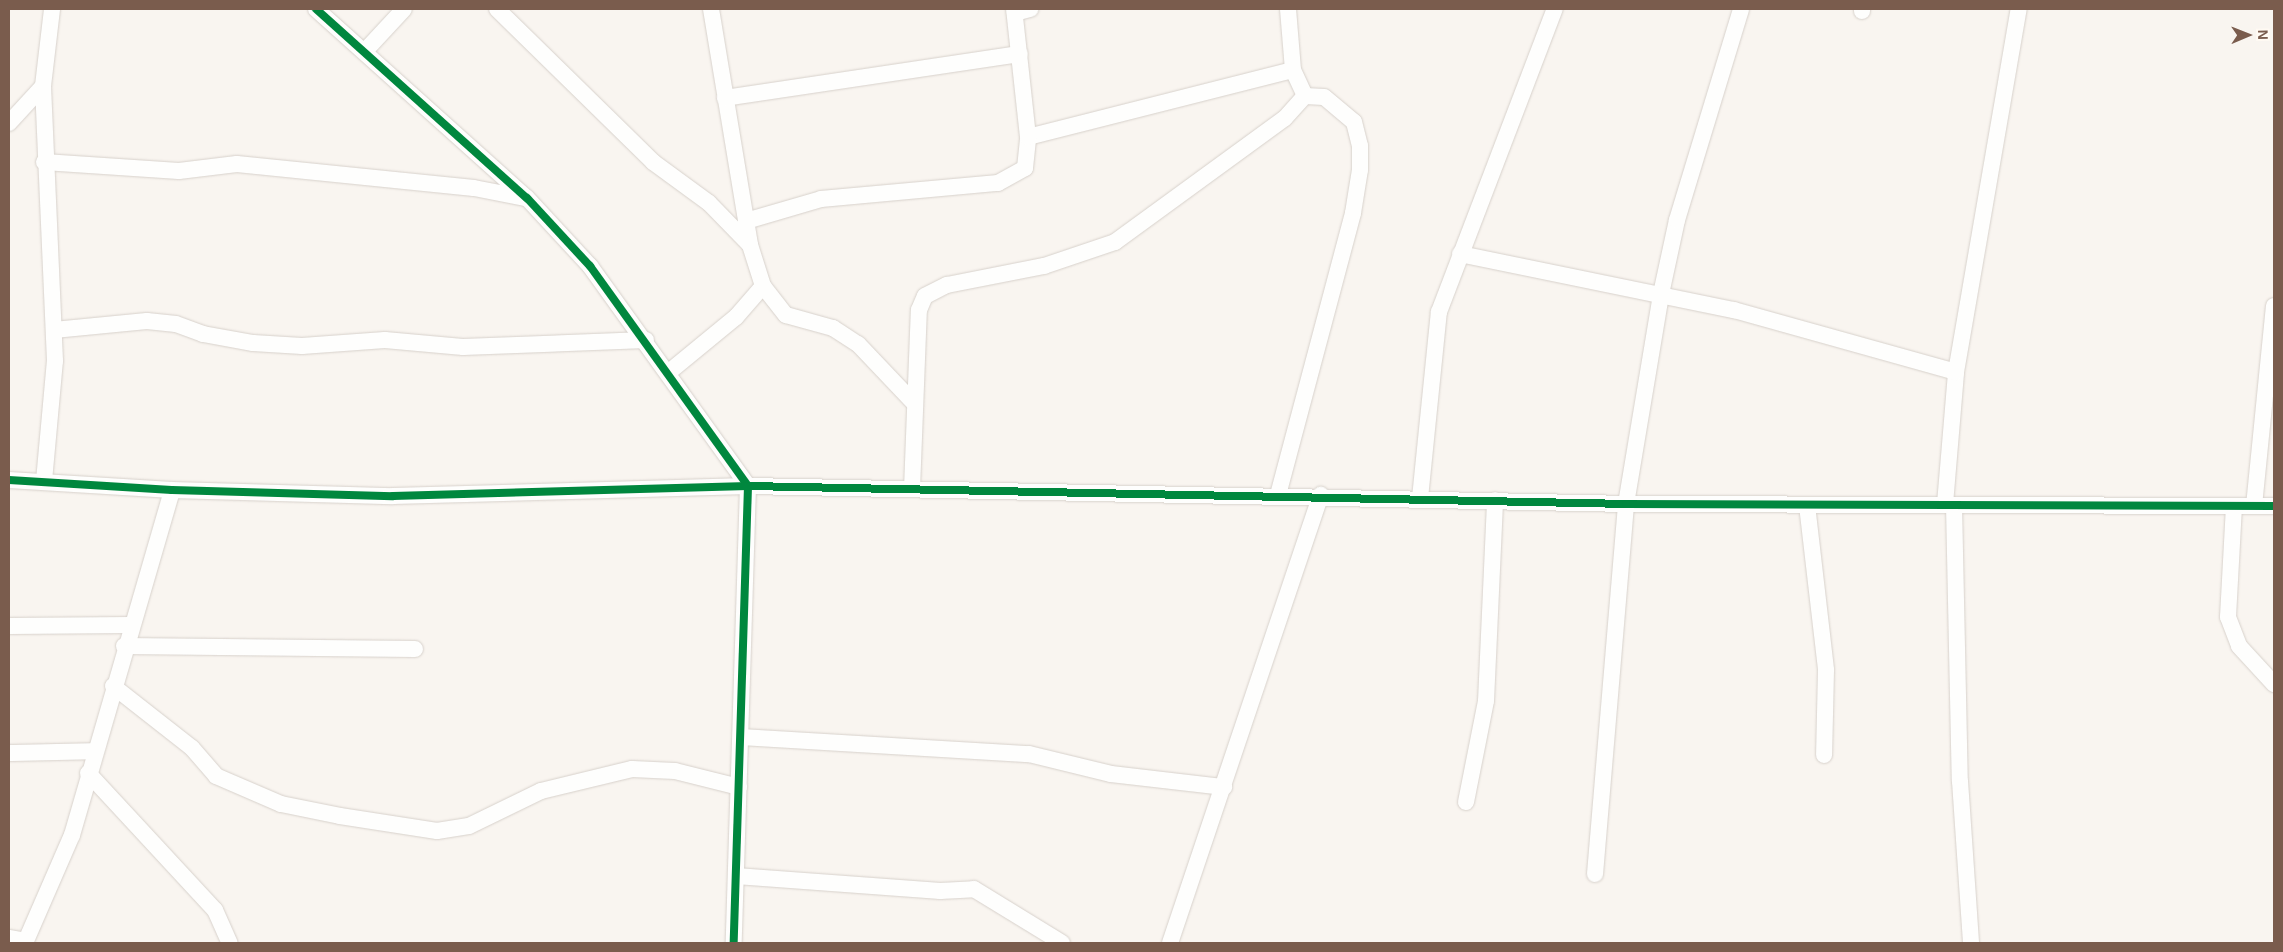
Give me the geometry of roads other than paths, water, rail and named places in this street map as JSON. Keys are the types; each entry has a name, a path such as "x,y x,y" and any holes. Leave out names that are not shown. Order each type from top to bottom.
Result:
{"street":[{"path":"44,481 54,330 44,162 42,86 52,9"},
{"path":"316,9 527,198 590,266 669,372 748,486 734,943"},
{"path":"365,51 404,9"},
{"path":"497,9 652,162 709,203 750,245"},
{"path":"711,9 750,245 763,286 786,315 833,328 858,344 913,402"},
{"path":"1288,9 1293,70 1305,96"},
{"path":"1420,498 1439,312 1555,9"},
{"path":"1595,874 1626,504 1661,294 1677,220 1740,9"},
{"path":"1971,943 1960,781 1950,505 1956,372 2020,9"},
{"path":"746,221 821,199 998,183 1025,168 1028,137 1020,54 1020,10"},
{"path":"725,98 1020,54"},
{"path":"1028,137 1293,70"},
{"path":"9,123 42,86"},
{"path":"912,489 913,402 919,310 925,296 947,285 1044,266 1115,242 1285,118 1305,96"},
{"path":"1278,494 1353,213 1360,170 1354,122 1324,97 1305,96"},
{"path":"44,162 179,171 237,164 527,198"},
{"path":"1460,254 1661,294 1956,372"},
{"path":"669,372 736,317 763,286"},
{"path":"2254,506 2274,306"},
{"path":"54,330 147,321 176,324 202,334 252,343 302,346 385,340 463,347 646,340"},
{"path":"9,480 172,490 393,496 748,486 1278,494 1626,504 2274,506"},
{"path":"9,938 26,942 72,835 124,646 172,490"},
{"path":"1170,943 1321,495"},
{"path":"1466,802 1486,701 1495,500"},
{"path":"1807,505 1826,670 1824,755"},
{"path":"2234,506 2228,617 2239,646 2274,684"},
{"path":"9,626 131,626"},
{"path":"124,646 415,649"},
{"path":"113,686 192,748 216,776 281,804 340,816 437,831 461,827 542,791 632,769 675,771 739,787"},
{"path":"740,737 1029,754 1111,774 1224,787"},
{"path":"9,753 94,751"},
{"path":"88,773 215,910 230,943"},
{"path":"736,876 940,891 974,889 1062,943"}]}
